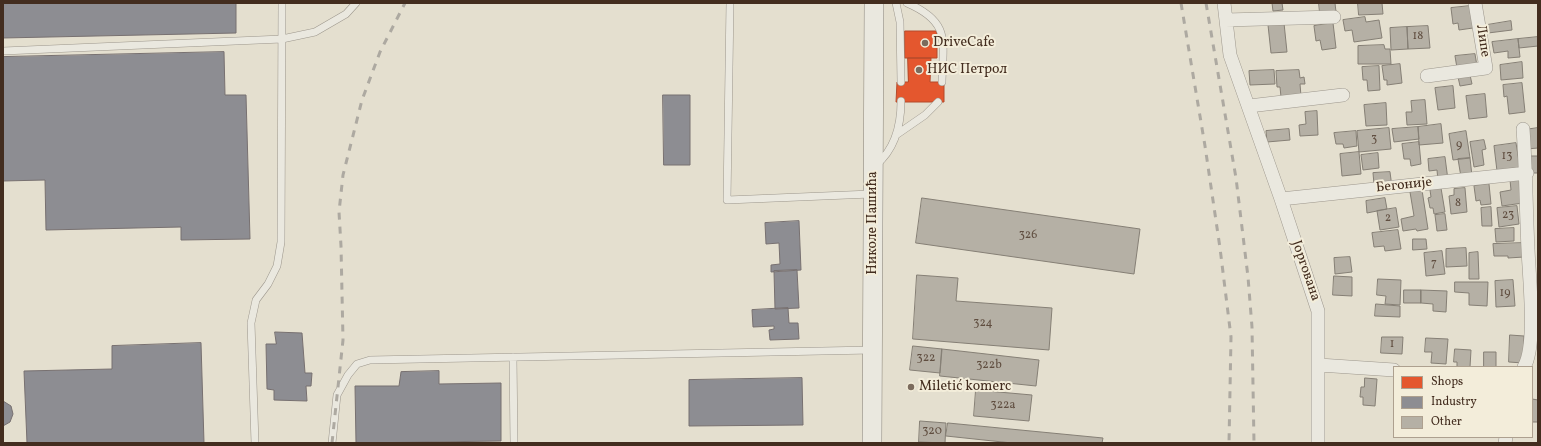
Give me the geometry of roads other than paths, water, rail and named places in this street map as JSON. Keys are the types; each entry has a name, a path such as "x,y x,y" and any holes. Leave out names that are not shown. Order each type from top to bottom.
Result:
{"main road":[{"name":"Николе Пашића","path":"872,443 874,3"}],"street":[{"name":"Јоргована","path":"1224,3 1230,55 1281,199 1318,311 1318,443"},
{"name":"Липе","path":"1427,76 1486,68 1475,3"},
{"path":"1226,20 1334,17"},
{"path":"1249,106 1343,95"},
{"path":"1523,129 1527,173 1530,351 1528,361 1525,366"},
{"name":"Бегоније","path":"1281,199 1527,173"},
{"path":"1319,365 1393,370"}],"lane":[{"path":"255,443 251,323 256,300 268,284 277,266 280,242 282,3"},
{"path":"3,51 282,39 315,32 346,14 356,3"},
{"path":"730,3 727,200 873,194"},
{"path":"896,3 900,22 900,82"},
{"path":"907,3 929,15 941,29 943,40 942,82"},
{"path":"873,168 884,158 896,135 901,114 901,102"},
{"path":"896,135 925,115 938,102"},
{"path":"332,443 337,395 348,375 357,364 370,360 873,350"},
{"path":"513,357 514,443"}],"railway":[{"path":"332,443 343,340 339,212 343,175 362,100 380,52 405,3"},
{"path":"1181,3 1205,146 1231,337 1229,443"},
{"path":"1206,3 1236,178 1248,277 1252,327 1254,443"}],"place":[{"name":"DriveCafe","path":"925,43"},
{"name":"НИС Петрол","path":"919,70"},
{"name":"Miletić komerc","path":"911,387"}]}
